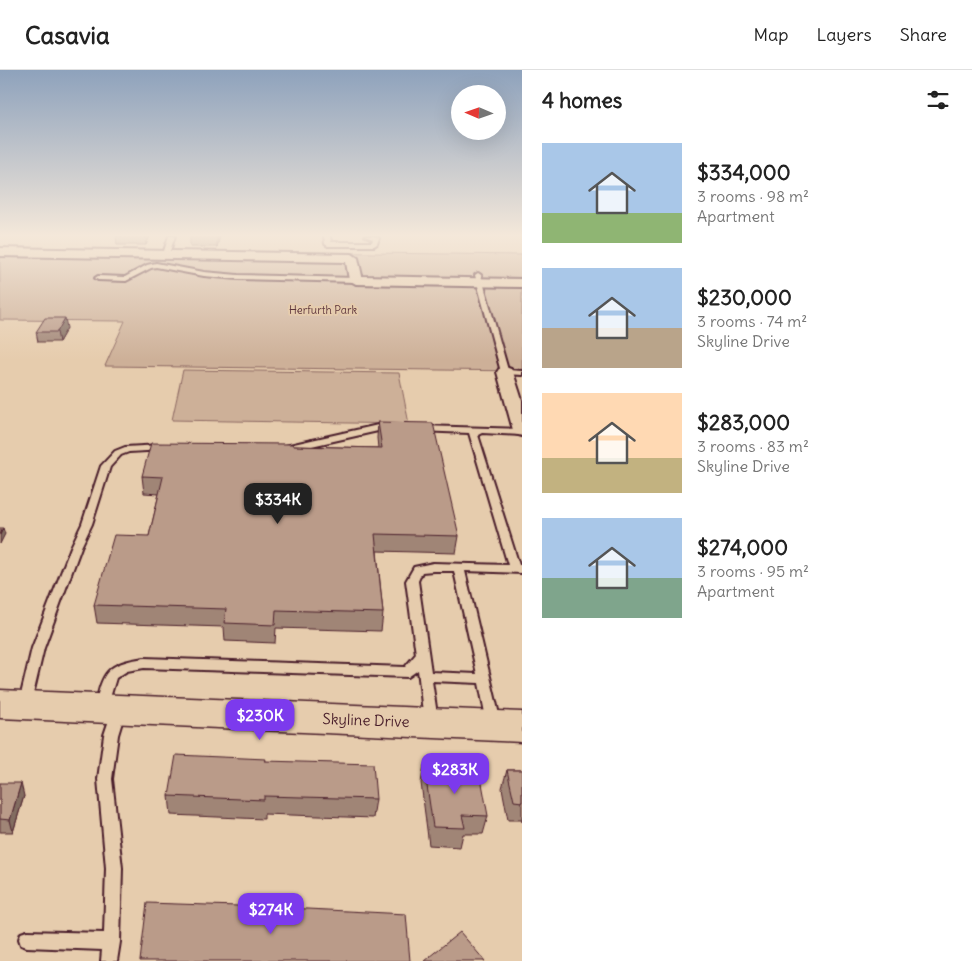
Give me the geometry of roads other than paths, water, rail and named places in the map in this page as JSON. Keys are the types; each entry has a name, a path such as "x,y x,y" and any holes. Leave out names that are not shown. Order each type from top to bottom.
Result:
{"street":[{"path":"356,280 479,279 522,283"},
{"path":"514,372 521,422"},
{"name":"Skyline Drive","path":"12,705 508,726"}],"lane":[{"path":"98,278 129,278"},
{"path":"261,278 356,280"},
{"path":"479,279 514,372"},
{"path":"431,722 412,581 418,569 433,567 519,569 473,434 521,422"},
{"path":"274,451 378,428 480,431"},
{"path":"12,705 38,648 76,547 87,524 106,466 118,453 128,449 171,449"},
{"path":"459,568 484,679 508,726"},
{"path":"109,961 112,942 114,868 105,778 111,735 107,680 115,670 128,665 144,663 408,672 422,655"},
{"path":"425,676 484,679"},
{"path":"27,938 112,942"}],"park label":[{"name":"Herfurth Park","path":"323,310"}]}
